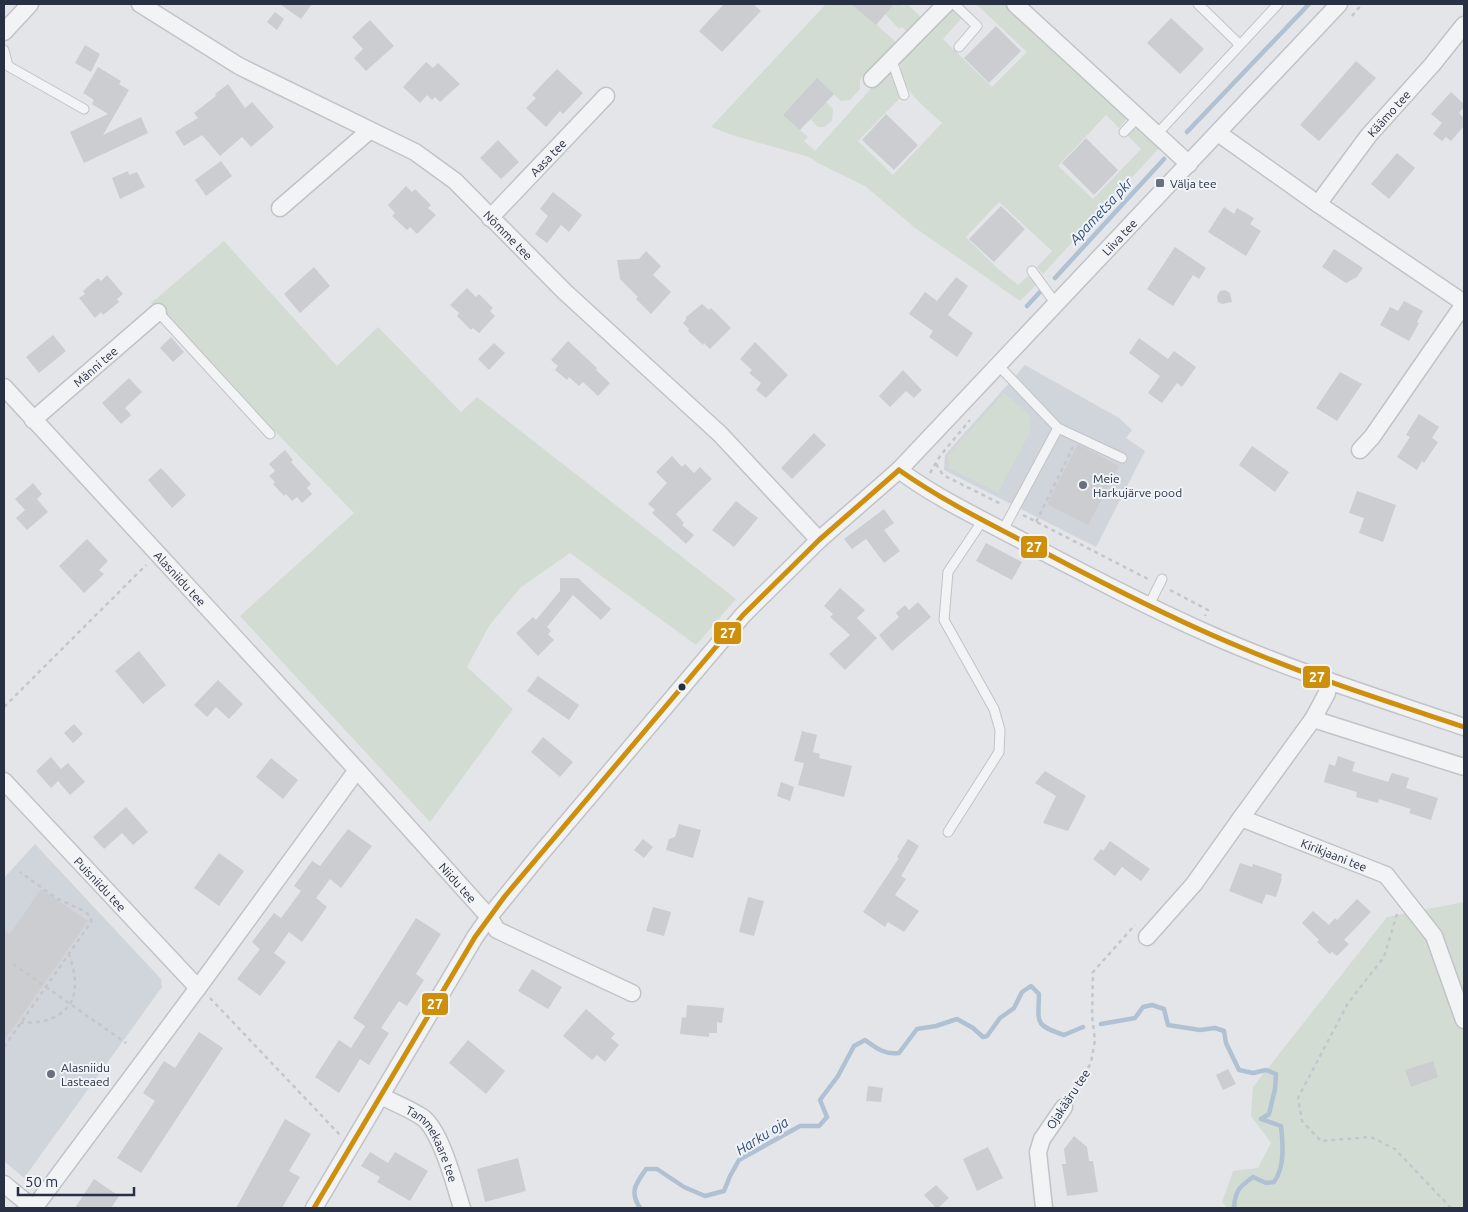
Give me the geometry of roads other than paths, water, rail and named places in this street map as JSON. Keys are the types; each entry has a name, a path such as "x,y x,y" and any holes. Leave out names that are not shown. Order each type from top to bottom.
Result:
{"street":[{"path":"4,32 30,4"},
{"name":"Nõmme tee","path":"140,4 239,66 415,152 455,181 565,292 720,434 819,540"},
{"path":"872,80 946,4"},
{"path":"1015,4 1189,164"},
{"name":"Liiva tee","path":"314,1208 475,937 489,917 642,732 743,615 819,540 899,470 1339,4"},
{"name":"Käämo tee","path":"1318,204 1369,135 1432,65 1464,26"},
{"name":"Aasa tee","path":"490,218 606,96"},
{"path":"280,208 369,131"},
{"path":"1218,133 1318,204 1464,303 1372,437 1360,450"},
{"name":"Männi tee","path":"33,420 158,312"},
{"name":"Alasniidu tee","path":"4,387 357,770"},
{"path":"899,470 921,486 983,520 1094,579 1198,629 1274,661 1464,727"},
{"path":"1147,937 1194,884 1312,719 1326,693 1329,681"},
{"path":"1312,719 1464,767"},
{"path":"4,1184 34,1208 357,770"},
{"name":"Niidu tee","path":"357,770 489,917 497,930 632,993"},
{"name":"Puisniidu tee","path":"4,781 198,988"},
{"name":"Kirikjaani tee","path":"1241,818 1386,875 1434,936 1464,1020"},
{"name":"Tammekaare tee","path":"381,1096 424,1118 436,1133 462,1208"},
{"name":"Ojakääru tee","path":"1044,1208 1038,1152 1042,1139 1064,1107"}],"lane":[{"path":"954,4 977,26 959,46"},
{"path":"1198,4 1240,45"},
{"path":"1157,134 1278,4"},
{"path":"4,50 8,66 84,109"},
{"path":"892,61 904,95"},
{"path":"1124,132 1138,116"},
{"path":"1032,271 1056,304"},
{"path":"158,312 270,434"},
{"path":"998,365 1058,428 1122,458"},
{"path":"1003,530 1058,428"},
{"path":"948,832 999,752 1000,730 994,708 944,620 948,572 983,520"},
{"path":"1150,605 1161,582"}],"waterway":[{"path":"1187,132 1309,4"},
{"name":"Apametsa pkr","path":"1055,278 1164,159"},
{"name":"Apametsa pkr","path":"1027,306 1040,292"},
{"name":"Harku oja","path":"640,1208 634,1192 637,1183 646,1169 657,1169 684,1187 705,1196 724,1191 739,1160 800,1126 819,1126 827,1117 820,1100 838,1076 854,1046 865,1040 885,1052 899,1053 917,1029 936,1026 957,1019 973,1028 983,1037 987,1036 1000,1018 1014,1008 1022,992 1031,986 1039,994 1038,1012 1043,1026 1064,1035 1083,1027"},
{"name":"Harku oja","path":"1101,1024 1135,1018 1143,1007 1152,1005 1164,1009 1168,1025 1200,1030 1215,1028 1224,1031 1226,1043 1239,1070 1253,1073 1266,1070 1276,1074 1275,1089 1269,1114 1261,1119 1281,1126 1283,1148 1278,1176 1274,1182 1266,1183 1253,1177 1237,1193 1234,1208"}],"place":[{"name":"Välja tee","path":"1160,183"},
{"name":"Meie Harkujärve pood","path":"1083,485"},
{"name":"Alasniidu Lasteaed","path":"51,1074"}]}
